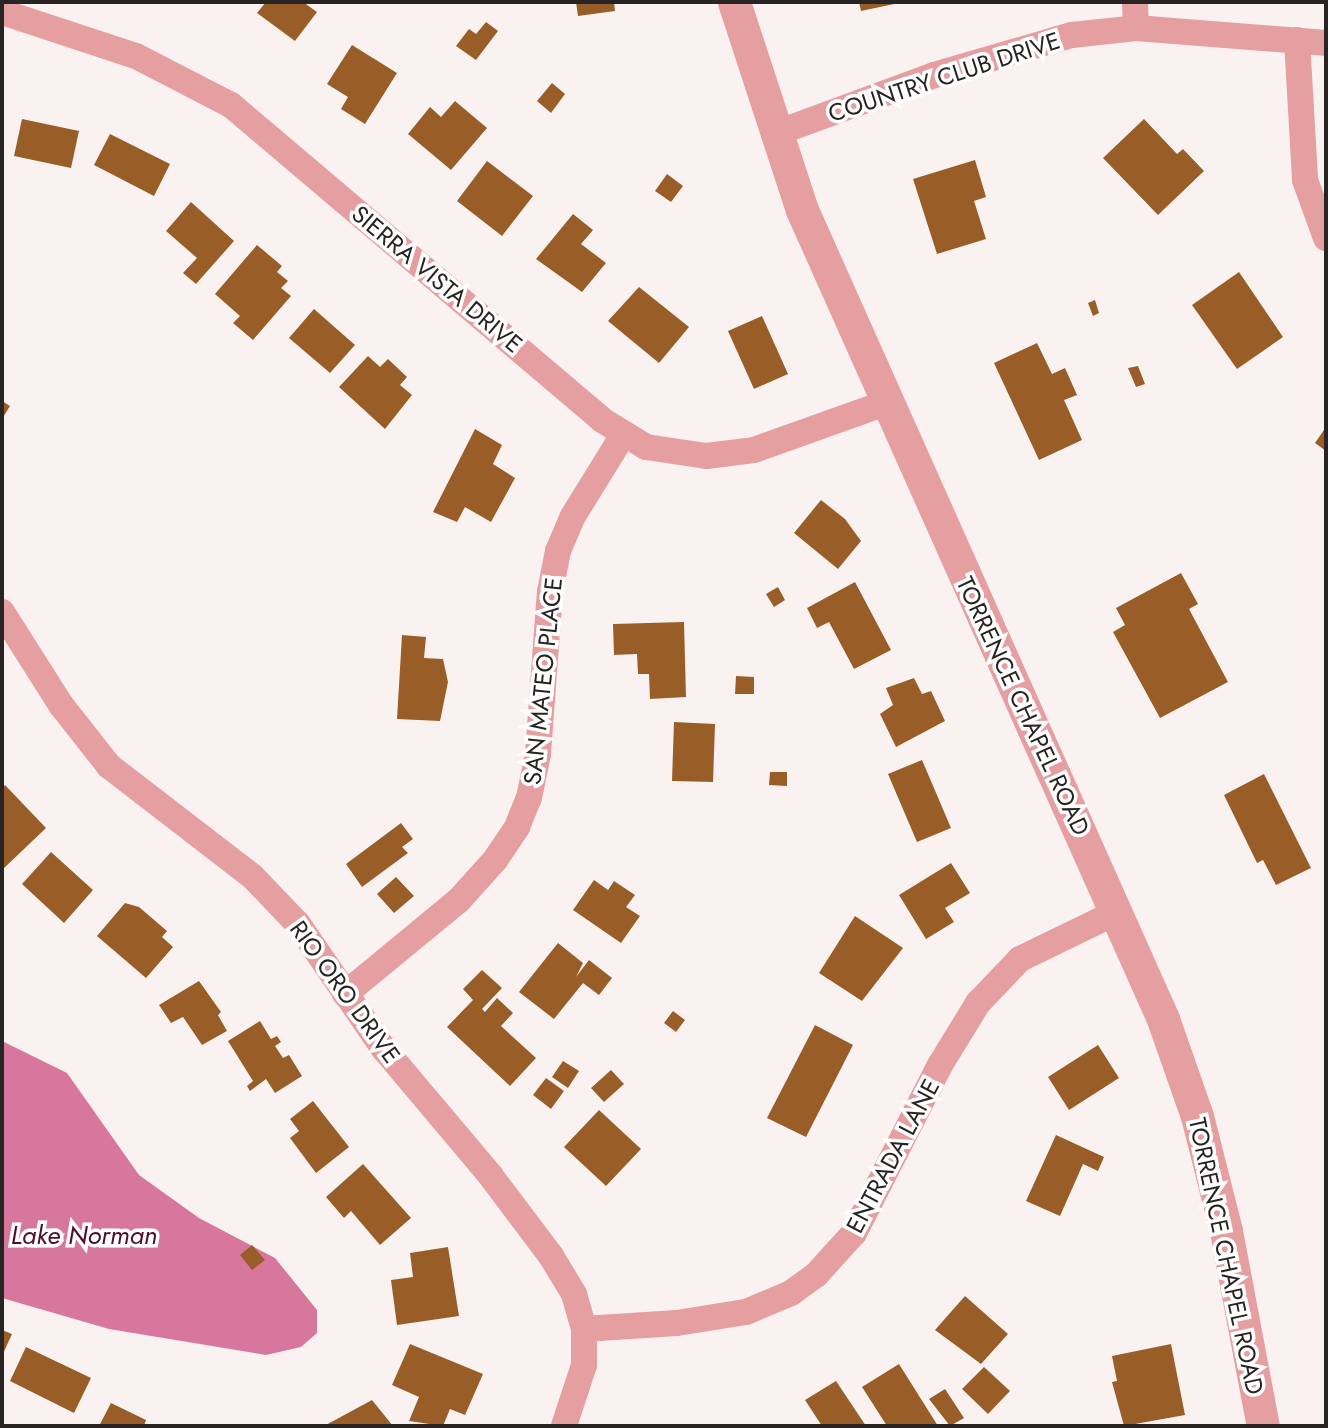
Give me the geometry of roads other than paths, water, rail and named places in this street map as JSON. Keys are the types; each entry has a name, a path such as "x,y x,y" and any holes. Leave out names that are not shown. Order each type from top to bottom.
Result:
{"street":[{"name":"TORRENCE CHAPEL ROAD","path":"734,2 774,134 802,210 885,403 1163,1019 1197,1116 1226,1231 1263,1426"},
{"path":"1135,2 1136,28"},
{"name":"SIERRA VISTA DRIVE","path":"2,12 136,56 231,105 623,435 665,453 706,456 754,450 885,403"},
{"name":"COUNTRY CLUB DRIVE","path":"774,134 934,75 1072,35 1136,28 1326,43"},
{"path":"1297,40 1305,180 1326,238"},
{"name":"SAN MATEO PLACE","path":"345,994 459,900 495,860 517,827 529,798 538,754 550,593 558,551 573,516 623,435"},
{"name":"RIO ORO DRIVE","path":"2,612 93,748 142,794 252,876 298,924 384,1049 490,1175 551,1256 574,1294 584,1329 584,1365 564,1426"},
{"name":"ENTRADA LANE","path":"584,1329 677,1323 746,1312 791,1293 816,1275 854,1233 940,1065 978,1003 1020,959 1117,912"}],"water":[{"name":"Lake Norman","path":"2,1041 67,1073 139,1175 199,1218 275,1258 317,1310 317,1333 301,1347 266,1355 109,1329 2,1298"}]}
